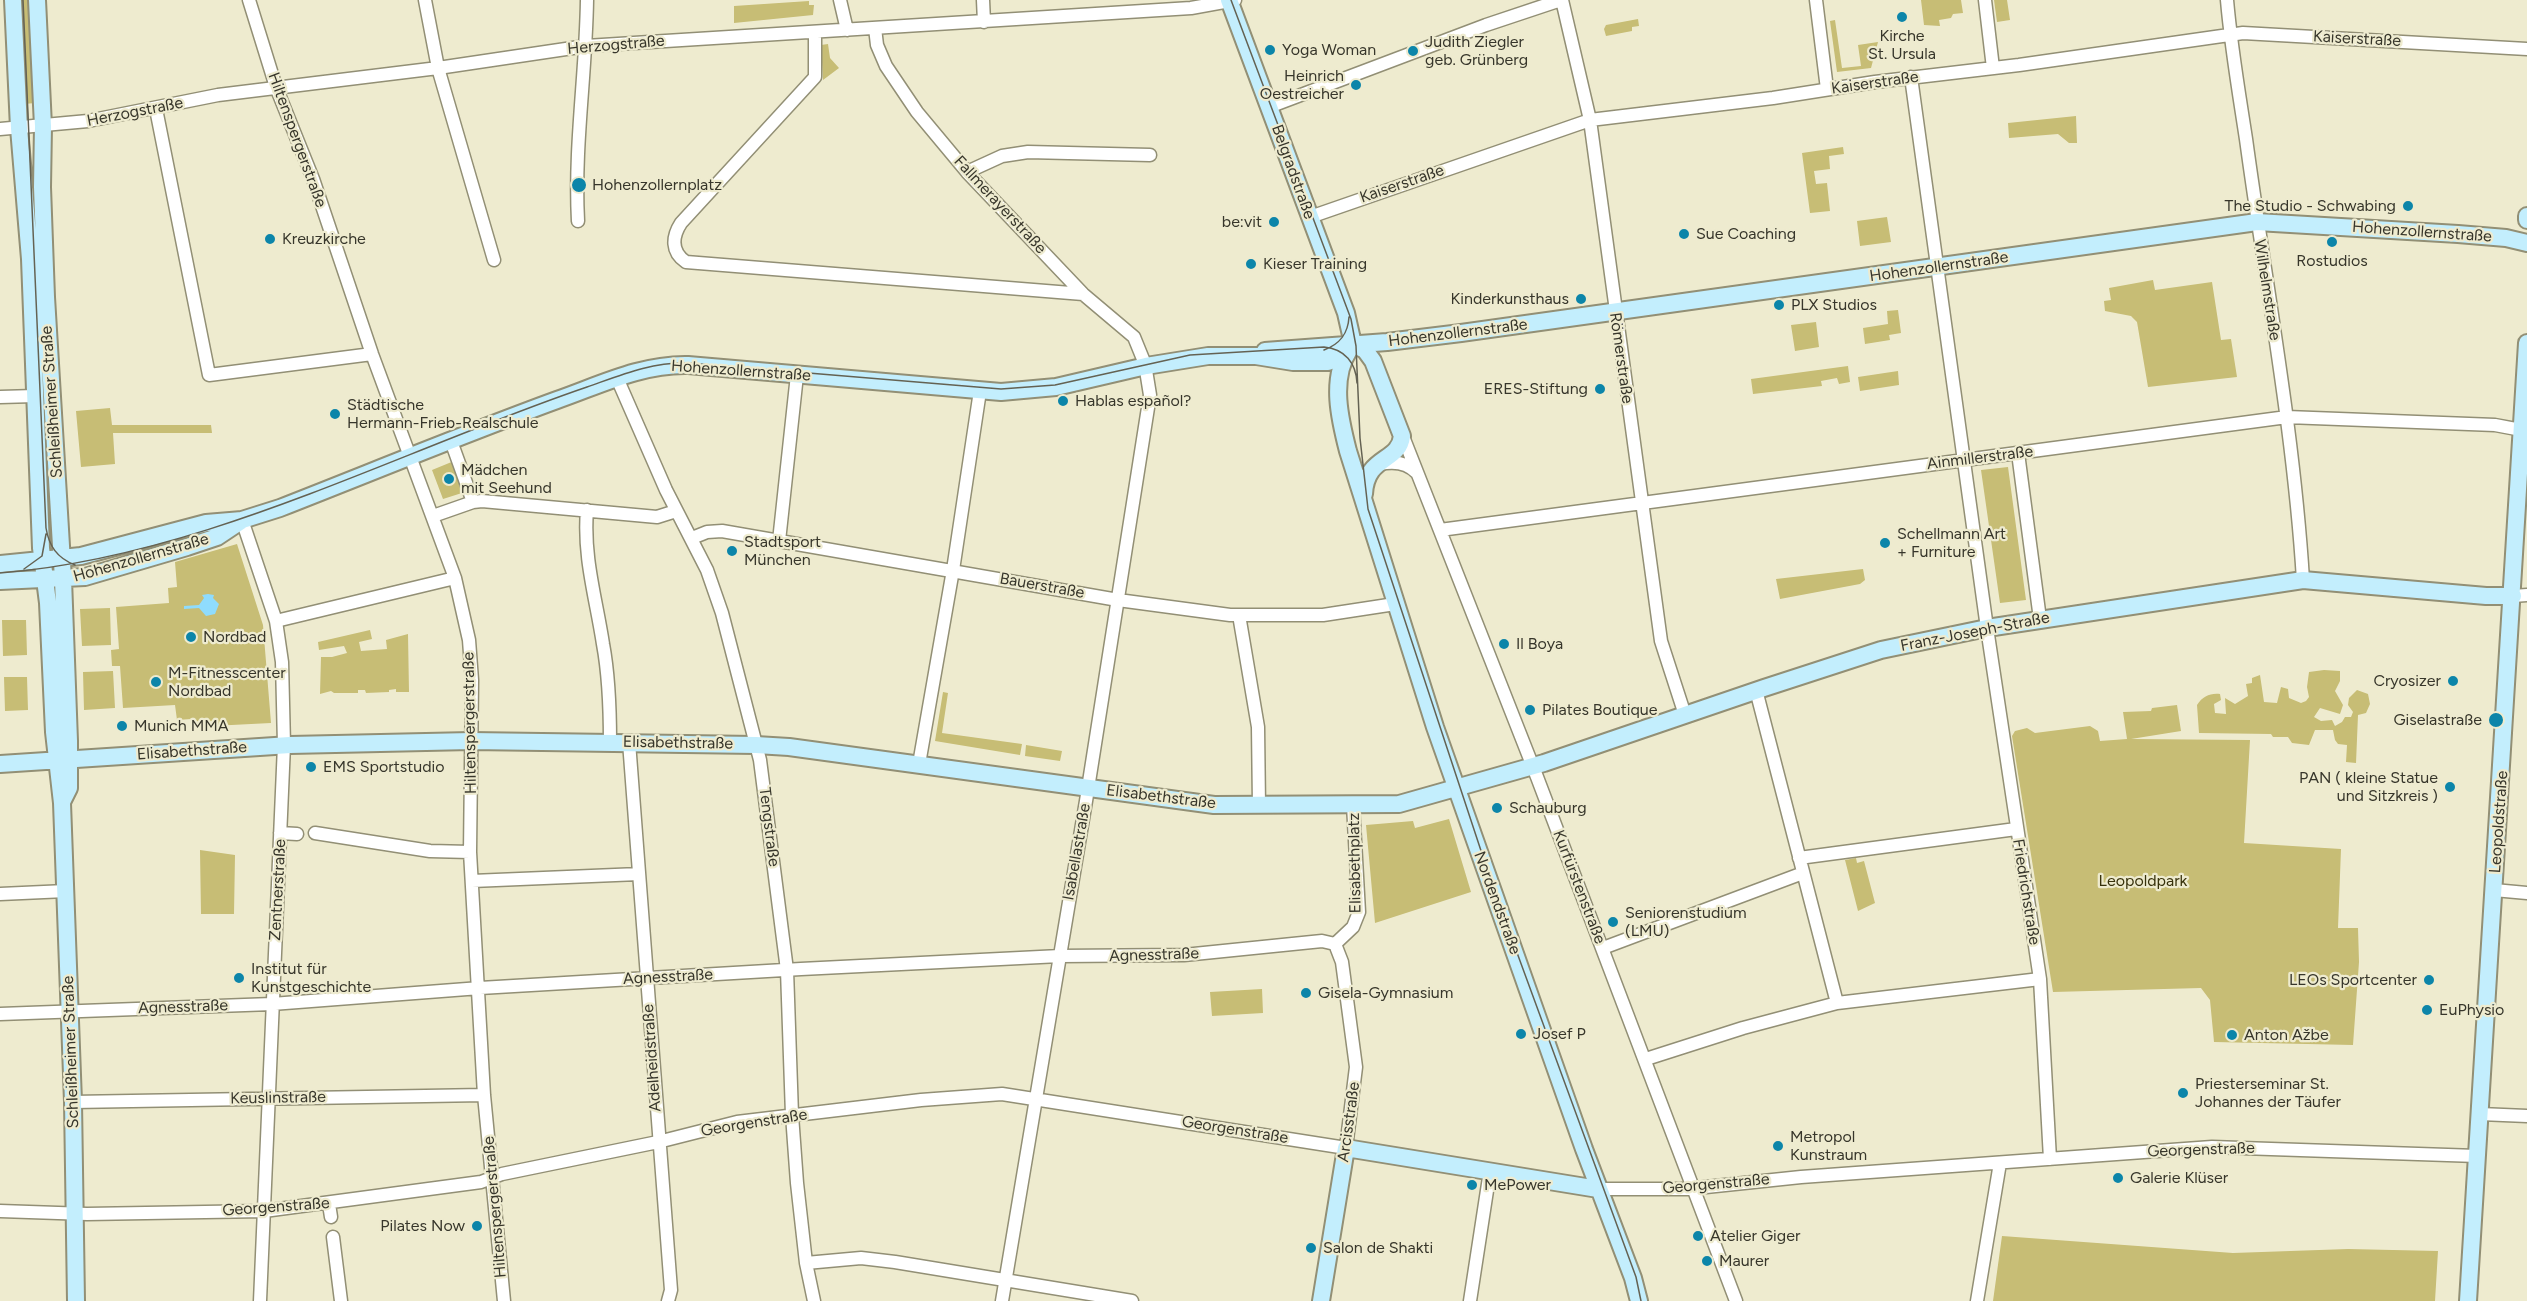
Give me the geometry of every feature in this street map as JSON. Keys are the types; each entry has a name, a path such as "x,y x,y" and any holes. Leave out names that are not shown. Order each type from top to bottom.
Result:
{"main road":[{"name":"Schleißheimer Straße","path":"13,0 19,128 27,218 42,560 62,760 69,788 62,803 73,1102 76,1301"},
{"name":"Schleißheimer Straße","path":"37,0 43,126 42,187 46,297 63,579 62,760"},
{"name":"Belgradstraße","path":"1232,1 1347,316 1353,344"},
{"name":"Hohenzollernstraße","path":"0,581 85,577 187,548 217,537 242,520 651,367 673,365 980,391 1044,389 1190,358 1440,336 2257,222 2458,234 2506,238 2527,243"},
{"name":"Leopoldstraße","path":"2468,1301 2494,890 2520,595 2527,343"},
{"name":"Hohenzollernstraße","path":"1229,355 1293,362 1323,362 1338,358 1353,344"},
{"path":"1339,373 1342,361 1353,344 1365,350 1373,361 1402,438 1398,448 1375,466 1365,479 1364,501"},
{"path":"1323,362 1332,365 1339,373"},
{"name":"Nordendstraße","path":"1339,373 1339,403 1348,451 1395,604 1456,789 1598,1189 1640,1297"},
{"path":"1348,451 1364,464 1375,466"},
{"name":"Hohenzollernstraße","path":"0,564 62,559 206,523 242,520"},
{"name":"Franz-Joseph-Straße","path":"1456,789 1533,767 1756,690 1881,650 1987,628 2303,580 2486,596 2520,595"},
{"name":"Elisabethstraße","path":"0,764 284,745 471,741 756,745 789,747 920,764 1214,805 1353,805"},
{"name":"Elisabethplatz","path":"1353,805 1399,804 1456,789"},
{"name":"Georgenstraße","path":"1346,1148 1598,1189"},
{"name":"Arcisstraße","path":"1321,1301 1346,1148"}],"street":[{"name":"Hiltenspergerstraße","path":"249,0 276,87 313,179 372,354 455,578 469,640 472,680 470,852 480,988 484,1095 504,1301"},
{"path":"426,0 438,68 494,260"},
{"path":"578,221 576,163 586,46 587,0"},
{"path":"840,0 848,30"},
{"path":"982,0 984,22"},
{"path":"1269,107 1464,33 1562,0"},
{"name":"Römerstraße","path":"1562,0 1590,120 1663,655 1684,715"},
{"path":"1816,0 1827,89"},
{"path":"1984,0 1993,68"},
{"name":"Wilhelmstraße","path":"2228,0 2230,35 2287,417 2303,580"},
{"name":"Herzogstraße","path":"0,129 43,126 156,109 218,95 438,68 586,46 1191,8 1232,1"},
{"name":"Fallmerayerstraße","path":"875,28 877,45 886,66 918,112 967,172 1083,294 1134,337 1146,366"},
{"path":"815,32 815,77 753,143 676,231 674,246 686,262 1083,294"},
{"name":"Kaiserstraße","path":"1310,217 1590,120 2243,33 2527,49"},
{"path":"1911,77 1965,461"},
{"path":"156,109 209,375 372,354"},
{"path":"967,172 1002,156 1028,152 1150,155"},
{"name":"Isabellastraße","path":"1002,1301 1088,788 1150,396 1146,366"},
{"path":"779,541 797,375"},
{"name":"Tengstraße","path":"617,378 676,511 707,570 722,613 760,759 787,970 792,1115 797,1183 806,1263 814,1301"},
{"path":"920,764 980,391"},
{"path":"0,397 35,396"},
{"name":"Ainmillerstraße","path":"1440,530 1452,526 1965,461 2287,417 2495,425 2524,431"},
{"name":"Kurfürstenstraße","path":"1400,430 1646,1059 1736,1301"},
{"path":"451,441 473,502"},
{"path":"2018,453 2040,619"},
{"name":"Friedrichstraße","path":"1965,461 2016,829 2040,979 2050,1159"},
{"path":"1375,466 1401,463 1412,467 1417,474"},
{"path":"433,516 473,502 657,517 676,511"},
{"path":"587,510 585,536 587,559 608,683 610,742"},
{"name":"Zentnerstraße","path":"242,520 276,621 282,662 284,745 260,1301"},
{"name":"Bauerstraße","path":"692,538 711,531 953,570 1118,600 1239,615 1323,615 1395,604"},
{"path":"276,621 455,578"},
{"path":"1239,615 1258,727 1259,806"},
{"path":"1756,690 1837,1003"},
{"name":"Adelheidstraße","path":"629,742 671,1290 668,1301"},
{"name":"Elisabethplatz","path":"1335,944 1353,927 1359,912 1353,805"},
{"path":"1799,858 2016,829"},
{"path":"280,833 297,834"},
{"path":"315,833 430,852 470,852"},
{"path":"1603,948 1803,873"},
{"path":"472,881 639,874"},
{"path":"2494,890 2527,893"},
{"path":"0,894 66,891"},
{"name":"Agnesstraße","path":"0,1014 272,1004 480,988 787,970 1060,956 1184,955 1322,941 1335,944"},
{"name":"Arcisstraße","path":"1335,944 1342,962 1356,1067 1346,1148"},
{"path":"1646,1059 1743,1028 1837,1003 2040,979"},
{"name":"Georgenstraße","path":"0,1211 75,1214 330,1210 481,1182 502,1174 658,1142 737,1122 963,1095 1002,1094 1036,1097 1346,1148"},
{"name":"Keuslinstraße","path":"73,1102 484,1095"},
{"path":"2480,1114 2527,1116"},
{"name":"Georgenstraße","path":"1598,1189 1694,1188 1801,1177 2212,1147 2477,1156"},
{"path":"1977,1301 2000,1163"},
{"path":"1470,1301 1490,1171"},
{"path":"333,1237 341,1301"},
{"path":"806,1263 861,1258 911,1263 1132,1301"}],"green space":[{"path":"20,0 33,0 35,103 24,104"},
{"path":"1921,0 1961,0 1963,13 1953,14 1951,18 1939,20 1940,26 1924,25"},
{"path":"1994,0 2007,0 2010,20 1997,22"},
{"path":"809,1 809,5 814,5 813,15 734,23 734,6"},
{"path":"1638,19 1639,26 1632,27 1632,31 1606,36 1604,29 1606,25"},
{"path":"1835,20 1842,68 1861,66 1858,45 1878,42 1871,68 1837,72 1830,21"},
{"path":"828,44 830,58 839,68 823,80 821,45"},
{"path":"2076,116 2077,143 2069,143 2058,134 2009,138 2008,123"},
{"path":"1843,147 1844,154 1829,156 1830,169 1814,171 1816,184 1827,183 1830,211 1810,213 1802,153"},
{"path":"1887,217 1891,242 1860,246 1857,221"},
{"path":"2153,280 2155,290 2212,282 2221,340 2231,339 2237,377 2148,387 2137,322 2131,316 2105,311 2104,301 2111,300 2109,288"},
{"path":"1898,310 1901,333 1889,335 1890,340 1865,344 1863,328 1888,324 1887,311"},
{"path":"1816,322 1819,347 1795,351 1791,325"},
{"path":"1848,366 1850,382 1839,384 1837,378 1821,381 1822,386 1753,394 1751,379"},
{"path":"1898,371 1899,385 1860,391 1858,377"},
{"path":"110,408 112,425 211,425 212,433 113,433 115,464 81,467 76,411"},
{"path":"454,461 465,492 443,499 432,470"},
{"path":"2008,467 2026,600 2000,603 1981,470"},
{"name":"Nordbad","path":"237,544 263,625 271,723 192,727 191,719 177,720 175,705 123,708 120,666 112,666 111,650 119,649 116,607 169,603 168,588 177,587 175,562"},
{"path":"1863,569 1865,580 1860,584 1780,599 1776,579"},
{"path":"110,608 111,645 82,646 80,609"},
{"path":"2,620 26,620 27,655 3,656"},
{"path":"370,630 372,639 359,642 361,651 387,649 386,640 408,634 409,692 396,692 396,689 389,690 389,692 366,693 365,690 358,690 358,693 331,691 320,694 321,657 347,653 344,646 319,650 318,642"},
{"path":"113,671 115,708 84,710 83,672"},
{"path":"2340,671 2340,681 2335,691 2343,705 2340,714 2320,708 2314,717 2321,721 2332,720 2335,726 2345,717 2351,717 2353,712 2348,705 2349,698 2357,690 2368,694 2370,704 2366,713 2358,715 2356,763 2346,762 2347,745 2338,744 2333,730 2315,730 2309,745 2292,743 2288,737 2273,737 2271,734 2199,733 2197,705 2207,696 2220,694 2221,700 2214,704 2215,713 2226,714 2225,698 2235,704 2248,696 2246,684 2252,683 2252,678 2260,675 2264,702 2277,703 2281,687 2288,689 2289,698 2301,703 2309,697 2307,687 2309,672"},
{"path":"4,677 27,677 28,710 5,711"},
{"path":"943,692 948,693 942,733 1022,744 1020,755 935,741"},
{"name":"Leopoldpark","path":"2177,705 2181,731 2131,739 2250,740 2244,843 2341,849 2338,928 2358,928 2359,962 2353,1045 2214,1042 2210,1000 2201,988 2053,992 2012,736 2015,731 2027,728 2035,733 2090,726 2098,731 2100,741 2127,739 2123,712 2151,711 2152,708"},
{"path":"1026,745 1062,751 1060,761 1025,756"},
{"path":"1449,819 1471,892 1375,923 1366,825 1413,821 1415,828"},
{"path":"200,850 235,855 234,914 201,914"},
{"path":"1856,858 1857,863 1864,861 1875,903 1858,911 1845,860"},
{"path":"1262,989 1263,1013 1212,1016 1210,992"},
{"path":"2002,1236 2233,1253 2348,1249 2438,1251 2435,1301 1993,1301"}],"water":[{"path":"202,595 214,595 213,598 219,604 215,614 206,616 199,608 184,609 184,606 199,605 204,598"}],"tram line":[{"path":"23,0 46,528 55,551 63,559 75,565"},
{"path":"1231,0 1351,319 1356,346 1360,438 1368,509 1494,890 1636,1277 1641,1301"},
{"path":"1324,350 1335,345 1342,338 1349,317"},
{"path":"0,573 61,566 182,538 300,498 558,397 624,374 674,363 1001,389 1055,385 1190,355 1324,347 1338,351 1348,358 1352,363 1357,383"},
{"path":"24,569 42,556 46,534"}],"place":[{"name":"Kirche St. Ursula","path":"1902,17"},
{"name":"Yoga Woman","path":"1270,50"},
{"name":"Judith Ziegler geb. Grünberg","path":"1413,51"},
{"name":"Heinrich Oestreicher","path":"1356,85"},
{"name":"Hohenzollernplatz","path":"579,185"},
{"name":"The Studio - Schwabing","path":"2408,206"},
{"name":"be:vit","path":"1274,222"},
{"name":"Sue Coaching","path":"1684,234"},
{"name":"Kreuzkirche","path":"270,239"},
{"name":"Rostudios","path":"2332,242"},
{"name":"Kieser Training","path":"1251,264"},
{"name":"Kinderkunsthaus","path":"1581,299"},
{"name":"PLX Studios","path":"1779,305"},
{"name":"ERES-Stiftung","path":"1600,389"},
{"name":"Hablas español?","path":"1063,401"},
{"name":"Städtische Hermann-Frieb-Realschule","path":"335,414"},
{"name":"Mädchen mit Seehund","path":"449,479"},
{"name":"Schellmann Art + Furniture","path":"1885,543"},
{"name":"Stadtsport München","path":"732,551"},
{"name":"Nordbad","path":"191,637"},
{"name":"Il Boya","path":"1504,644"},
{"name":"Cryosizer","path":"2453,681"},
{"name":"M-Fitnesscenter Nordbad","path":"156,682"},
{"name":"Pilates Boutique","path":"1530,710"},
{"name":"Giselastraße","path":"2496,720"},
{"name":"Munich MMA","path":"122,726"},
{"name":"EMS Sportstudio","path":"311,767"},
{"name":"PAN ( kleine Statue und Sitzkreis )","path":"2450,787"},
{"name":"Schauburg","path":"1497,808"},
{"name":"Seniorenstudium (LMU)","path":"1613,922"},
{"name":"Institut für Kunstgeschichte","path":"239,978"},
{"name":"LEOs Sportcenter","path":"2429,980"},
{"name":"Gisela-Gymnasium","path":"1306,993"},
{"name":"EuPhysio","path":"2427,1010"},
{"name":"Josef P","path":"1521,1034"},
{"name":"Anton Ažbe","path":"2232,1035"},
{"name":"Priesterseminar St. Johannes der Täufer","path":"2183,1093"},
{"name":"Metropol Kunstraum","path":"1778,1146"},
{"name":"Galerie Klüser","path":"2118,1178"},
{"name":"MePower","path":"1472,1185"},
{"name":"Pilates Now","path":"477,1226"},
{"name":"Atelier Giger","path":"1698,1236"},
{"name":"Salon de Shakti","path":"1311,1248"},
{"name":"Maurer","path":"1707,1261"}]}
